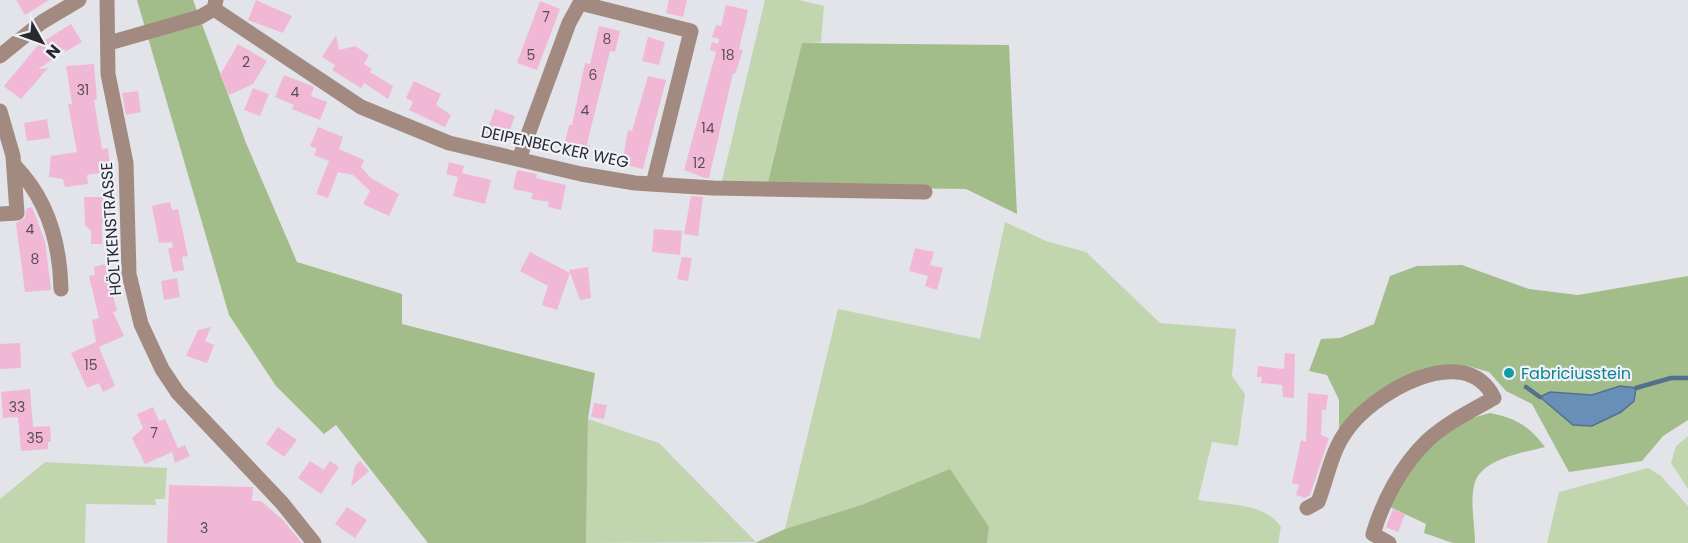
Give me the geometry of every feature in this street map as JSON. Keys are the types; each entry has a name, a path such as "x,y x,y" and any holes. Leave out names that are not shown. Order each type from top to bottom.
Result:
{"street":[{"path":"1,53 42,22 79,0"},
{"name":"HÖLTKENSTRASSE","path":"108,0 110,87 128,180 131,285 141,324 162,369 178,393 282,503 314,543"},
{"path":"519,159 569,23 580,2 691,31 653,184"},
{"path":"109,43 200,17 215,4"},
{"name":"DEIPENBECKER WEG","path":"215,4 366,110 449,143 581,174 653,184 713,188 925,192"},
{"path":"0,111 8,131 15,166 17,213 0,214"},
{"path":"15,166 35,189 44,205 58,253 61,289"},
{"path":"1306,508 1318,502 1345,432 1382,395 1435,374 1458,371 1474,374 1487,385 1494,398 1446,426 1417,452 1382,508 1373,534 1383,540"}],"green space":[{"path":"137,0 193,0 246,143 297,262 402,294 402,324 595,373 588,419 586,543 428,543 336,425 324,434 276,386 229,315"},
{"path":"765,0 799,0 824,6 821,42 802,44 767,186 721,185"},
{"path":"802,43 1009,45 1017,214 966,189 767,186"},
{"path":"1005,222 1046,241 1086,252 1160,323 1236,329 1232,376 1245,394 1238,446 1212,442 1198,500 1244,506 1265,513 1281,527 1278,543 987,543 989,527 864,504 785,529 838,309 980,339"},
{"path":"1462,265 1529,289 1578,295 1688,276 1688,420 1663,436 1642,461 1569,472 1532,404 1506,391 1489,372 1468,366 1448,365 1419,372 1382,389 1339,435 1339,400 1327,375 1309,371 1321,339 1340,338 1374,324 1390,276 1417,266"},
{"path":"1490,413 1507,417 1521,424 1545,447 1493,463 1478,477 1472,500 1475,543 1453,543 1424,533 1426,524 1388,506 1418,460 1440,436 1471,419"},
{"path":"588,419 659,443 756,542 586,543"},
{"path":"1688,436 1688,489 1671,463 1676,446"},
{"path":"45,462 167,468 165,499 155,499 156,505 86,504 85,543 0,543 0,499"},
{"path":"1648,468 1661,476 1688,506 1688,543 1547,543 1559,492"},
{"path":"950,469 989,527 987,543 755,543 785,529 864,504"}],"water":[{"path":"1620,386 1636,388 1634,401 1621,412 1592,426 1573,425 1540,397 1550,392 1592,395"}],"building":[{"path":"16,0 49,0 25,15"},
{"path":"256,0 292,16 283,33 248,20"},
{"path":"669,0 687,0 683,17 666,13"},
{"path":"540,1 560,9 537,70 517,63"},
{"path":"726,5 748,10 739,49 743,50 735,74 733,73 709,178 705,178 684,170 716,52 710,50 712,42 718,44 719,39 712,37 716,25 721,26"},
{"path":"71,24 82,42 65,52 65,49 38,69 48,68 21,99 4,86 39,44"},
{"path":"599,26 620,31 615,52 610,51 587,145 590,146 588,156 584,155 583,160 562,155 569,125 572,125 585,63 590,64"},
{"path":"336,35 339,50 355,46 369,55 364,64 372,69 370,72 393,86 388,99 364,83 361,88 332,70 335,65 322,57"},
{"path":"648,37 665,42 659,65 642,61"},
{"path":"238,44 267,61 253,84 229,95 220,75"},
{"path":"94,64 97,99 94,100 102,149 108,148 111,171 87,175 88,184 65,187 63,179 49,177 51,156 77,152 68,104 72,104 66,66"},
{"path":"284,75 314,87 311,96 327,102 320,120 292,109 294,105 275,97"},
{"path":"648,76 666,80 643,169 622,164 628,130 632,131"},
{"path":"414,81 441,94 436,105 451,115 445,127 409,110 413,102 406,98"},
{"path":"253,88 269,94 260,116 244,110"},
{"path":"138,91 141,112 126,115 122,93"},
{"path":"495,109 515,116 506,141 486,134"},
{"path":"47,119 50,138 27,141 24,123"},
{"path":"318,127 343,137 339,149 364,160 361,167 371,178 399,194 389,216 363,204 370,191 353,175 338,172 328,198 316,194 329,161 314,155 317,149 310,146"},
{"path":"449,162 464,166 462,173 491,180 485,204 453,196 458,177 446,174"},
{"path":"517,170 537,174 536,178 566,185 561,210 548,207 549,202 531,199 533,193 513,189"},
{"path":"691,196 703,197 698,236 684,234"},
{"path":"84,197 103,197 103,204 110,204 110,224 102,224 102,244 91,244 91,231 85,225"},
{"path":"170,202 172,210 178,209 188,256 182,257 184,270 173,272 168,249 173,247 172,242 159,243 152,206"},
{"path":"32,207 45,241 51,290 25,292 16,223 25,218 26,209"},
{"path":"654,229 682,231 680,255 652,252"},
{"path":"915,248 934,252 930,265 943,268 937,290 925,286 928,276 909,271"},
{"path":"530,252 570,273 557,310 542,305 548,286 520,271"},
{"path":"682,257 692,258 688,281 677,279"},
{"path":"105,264 117,311 113,312 124,336 99,347 115,386 103,392 99,383 87,388 71,353 96,342 92,320 99,318 89,276 95,275 94,267"},
{"path":"588,267 591,298 580,300 569,270"},
{"path":"177,278 180,297 164,300 161,281"},
{"path":"211,327 205,341 214,345 207,363 186,356 198,330"},
{"path":"20,343 21,368 0,369 0,344"},
{"path":"1285,353 1295,354 1294,398 1283,397 1282,385 1261,383 1262,377 1257,377 1258,366 1284,369"},
{"path":"30,389 33,427 50,426 51,442 48,442 48,449 21,451 18,417 3,418 1,392"},
{"path":"1308,393 1328,395 1326,410 1322,410 1321,435 1329,438 1310,495 1305,498 1296,495 1299,485 1292,483 1301,440 1306,442"},
{"path":"594,403 607,405 604,419 591,417"},
{"path":"153,407 159,421 165,419 178,448 185,445 190,456 175,463 172,452 145,464 132,438 143,428 137,414"},
{"path":"278,427 297,440 284,457 266,444"},
{"path":"310,461 324,470 330,461 339,467 321,494 298,478"},
{"path":"360,461 369,471 351,487 355,466"},
{"path":"169,485 253,487 252,501 261,501 283,520 302,543 167,543"},
{"path":"347,507 367,520 355,538 335,524"},
{"path":"1393,509 1405,514 1398,532 1386,527"}],"waterway":[{"path":"1636,388 1671,378 1688,378"},
{"path":"1526,387 1540,397"}],"place":[{"name":"Fabriciusstein","path":"1509,373"}]}
